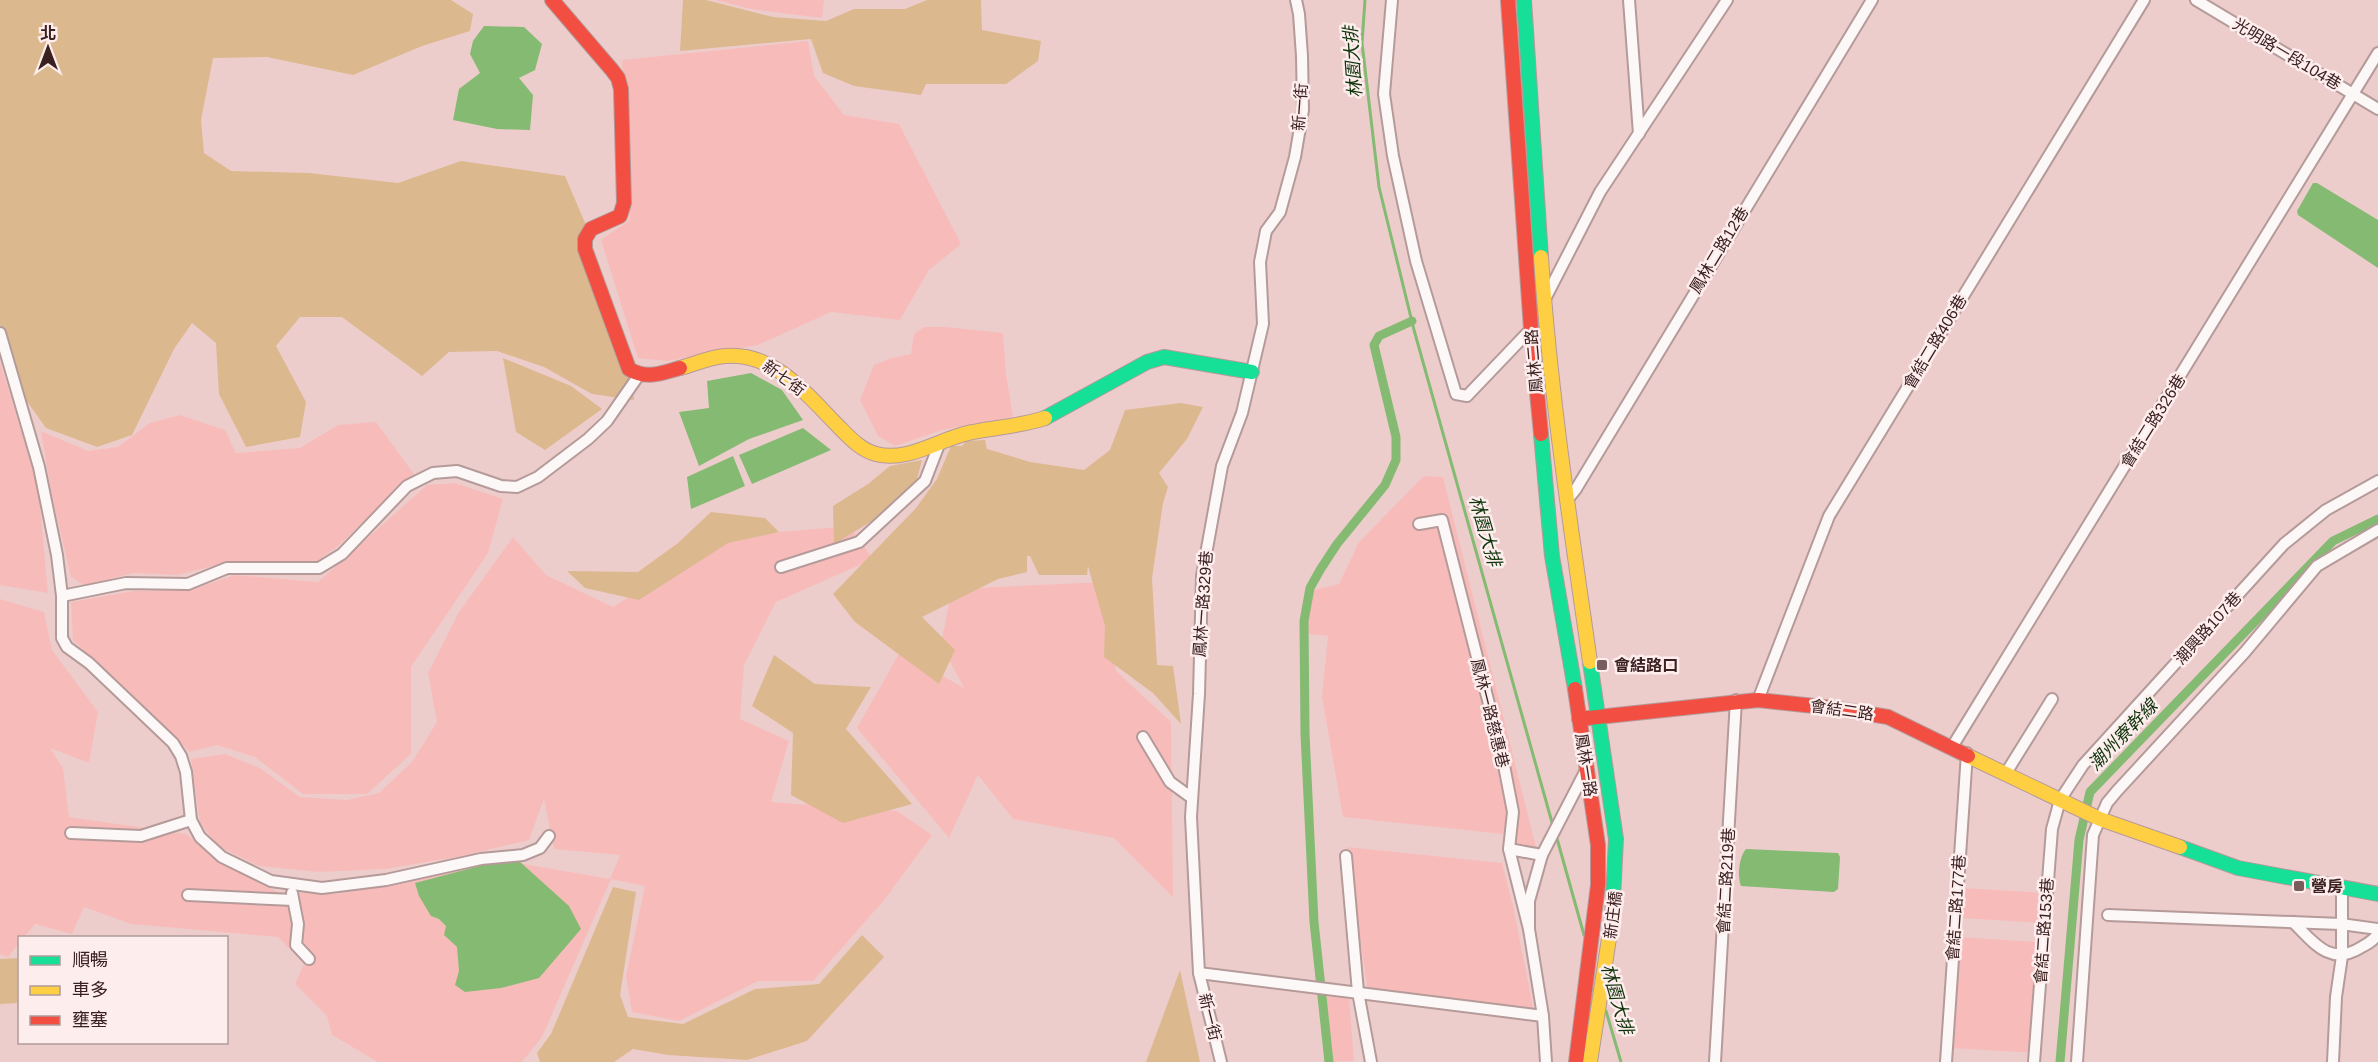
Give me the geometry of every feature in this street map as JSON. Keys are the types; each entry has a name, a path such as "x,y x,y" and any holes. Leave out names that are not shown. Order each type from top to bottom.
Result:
{"main road":[{"path":"552,0 612,70 618,78 621,89 624,203 620,216 594,225 590,229 586,234 585,249 625,361 629,369 639,375"},
{"name":"鳳林二路","path":"1508,0 1531,329 1552,556 1579,719"},
{"name":"鳳林二路","path":"1524,0 1544,302 1567,500 1600,717"},
{"name":"新七街","path":"639,375 651,376 724,356 753,357 774,367 795,383 862,449 878,455 901,455 971,432 1024,425 1052,416 1147,362 1164,357 1252,372"},
{"name":"會結二路","path":"1579,719 1736,700 1758,700 1833,708 1888,717 2098,818"},
{"name":"鳳林一路","path":"1600,717 1611,803"},
{"name":"鳳林一路","path":"1579,719 1593,811"},
{"name":"新庄橋","path":"1590,1062 1613,923 1617,883 1616,839 1611,803"},
{"name":"新庄橋","path":"1576,1062 1598,885 1598,845 1593,811"},
{"path":"2098,818 2238,868 2378,894"}],"street":[{"name":"新一街","path":"1280,212 1295,157 1303,110 1302,56 1296,0"},
{"path":"1392,0 1384,94 1393,156 1416,261 1456,394 1467,396 1531,329"},
{"path":"1629,0 1639,134"},
{"path":"1544,302 1600,192 1727,0"},
{"name":"鳳林二路12巷","path":"1567,500 1576,489 1872,0"},
{"name":"會結二路406巷","path":"1758,700 1829,516 2144,0"},
{"name":"光明路一段104巷","path":"2196,0 2378,109"},
{"name":"會結二路326巷","path":"1952,747 2378,53"},
{"name":"鳳林一路329巷","path":"1199,973 1191,817 1199,694 1202,576 1222,466 1242,413 1263,324 1260,262 1266,231 1280,212"},
{"path":"0,333 39,467 57,555 62,596 62,638 67,647 89,663 157,727 181,756 186,772 191,820 200,837 222,857 271,881 322,888 386,880 481,859 523,855 540,848 549,836"},
{"path":"62,596 126,583 188,584 227,568 319,568 342,554 407,486 434,473 457,471 501,486 517,487 538,477 608,421 639,375"},
{"path":"781,567 859,542 925,481 940,442"},
{"name":"潮興路107巷","path":"2062,801 2083,765 2284,544 2326,510 2378,481"},
{"name":"鳳林一路慈惠巷","path":"1419,524 1442,520 1502,755 1513,812 1509,849 1528,929"},
{"path":"2077,1062 2093,835 2098,818 2117,790 2245,652 2317,567 2378,530"},
{"path":"2006,773 2052,699"},
{"name":"會結二路219巷","path":"1715,1062 1736,700"},
{"path":"1143,737 1170,782 1192,798"},
{"name":"會結二路177巷","path":"1946,1062 1967,753"},
{"path":"1546,1062 1543,1016 1528,929 1529,901 1542,855 1587,768"},
{"name":"會結二路153巷","path":"2034,1062 2052,829 2062,801"},
{"path":"71,833 141,836 191,820"},
{"path":"1509,849 1542,855"},
{"path":"1346,856 1358,992 1371,1062"},
{"path":"290,884 298,924 296,945 309,959"},
{"path":"2333,1062 2336,997 2342,956 2342,888"},
{"path":"188,895 293,900"},
{"path":"2108,915 2293,922 2341,924 2378,931 2375,939 2349,955 2342,956 2318,948 2293,922"},
{"path":"1199,973 1543,1016"},
{"name":"新一街","path":"1199,973 1221,1062"}],"shaded area":[{"path":"0,0 451,0 473,14 470,31 422,46 353,75 267,57 213,58 201,120 204,153 231,171 309,173 398,183 461,161 565,176 589,232 592,280 628,352 634,400 592,394 544,367 497,351 449,352 422,376 342,317 300,317 276,346 306,402 300,437 246,447 219,394 216,343 192,323 174,349 132,435 97,447 46,428 13,382 0,329"},
{"path":"683,0 706,0 773,17 826,21 854,9 905,9 927,0 981,0 982,30 1041,41 1038,61 1006,84 926,84 921,95 854,86 823,73 811,39 680,51"},
{"path":"716,0 824,0 822,18 751,9"},
{"path":"484,26 524,27 542,44 535,70 519,78 533,95 530,130 497,129 453,120 459,89 480,73 470,54 473,41"},
{"path":"808,41 814,76 844,115 899,124 961,244 929,270 900,320 831,312 758,345 667,361 638,358 601,240 630,220 622,60"},
{"path":"2313,183 2317,183 2378,220 2378,268 2298,215 2297,211"},
{"path":"924,327 1003,333 1006,374 1013,417 942,430 895,446 878,436 860,400 874,365 911,354 914,334"},
{"path":"503,358 571,386 602,409 545,450 516,432"},
{"path":"0,362 38,486 48,593 0,585"},
{"path":"751,373 782,390 803,420 749,439 699,466 679,412 709,408 707,381"},
{"path":"1181,403 1203,407 1187,439 1159,473 1168,487 1163,503 1152,578 1157,665 1173,666 1181,724 1153,693 1104,657 1105,626 1088,566 1087,575 1039,575 1030,556 1027,556 1027,572 998,579 922,617 955,650 939,684 855,622 833,594 916,508 937,479 951,446 962,446 966,441 985,440 987,449 1030,462 1084,470 1110,450 1125,410"},
{"path":"180,415 225,430 236,453 300,448 338,425 376,422 414,474 338,546 317,561 272,564 232,561 178,575 134,573 84,585 71,577 52,496 41,431 88,451 118,447 150,423"},
{"path":"803,428 831,450 752,484 739,455"},
{"path":"733,456 745,486 691,509 687,477"},
{"path":"922,460 917,479 882,515 834,544 833,506 868,484 890,466"},
{"path":"1424,476 1443,477 1537,851 1519,852 1513,835 1343,817 1322,697 1328,636 1301,633 1306,592 1339,584 1359,542"},
{"path":"455,483 503,499 488,553 411,667 411,754 367,794 303,794 255,757 217,745 190,752 73,640 71,602 134,591 190,590 235,575 318,582 427,485"},
{"path":"711,512 765,518 779,532 728,543 639,600 585,588 567,571 638,572 678,543"},
{"path":"850,526 873,559 776,602 744,665 740,719 789,741 771,802 897,811 932,835 885,899 813,981 758,981 679,1021 632,1012 626,976 645,886 611,879 542,1037 522,1062 378,1062 332,1035 327,1016 295,984 304,964 278,937 131,924 84,907 72,934 35,924 25,936 18,936 18,944 8,957 0,954 0,599 44,612 52,650 98,712 89,763 50,748 63,768 69,817 186,834 239,872 278,892 336,894 413,881 481,866 524,864 610,879 620,855 554,849 544,799 529,840 462,856 386,869 318,872 259,866 218,846 200,823 191,759 225,754 260,768 300,797 347,800 379,793 412,762 437,722 428,673 459,612 513,537 546,575 613,607 723,537"},
{"path":"1105,582 1116,671 1171,722 1173,897 1114,838 1013,819 978,775 949,838 857,728 900,652 964,688 941,644 952,589"},
{"path":"774,655 815,684 871,687 846,729 912,804 843,823 791,795 793,733 752,706"},
{"path":"1347,847 1502,863 1535,1017 1368,993"},
{"path":"1746,849 1838,853 1840,857 1838,889 1834,892 1741,886 1739,867"},
{"path":"519,861 569,906 581,929 539,978 501,988 465,992 455,985 459,971 457,947 444,935 446,926 439,919 431,916 419,896 415,883 491,863"},
{"path":"613,887 636,892 620,995 628,1017 683,1024 755,989 819,984 862,935 884,957 807,1041 747,1060 668,1055 633,1049 614,1062 540,1062 537,1053 551,1034"},
{"path":"1963,888 2045,893 2043,923 1961,918"},
{"path":"1958,937 2036,942 2033,978 2039,978 2034,1053 1951,1048"},
{"path":"18,958 18,1003 0,1004 0,959"},
{"path":"1180,970 1200,1062 1146,1062"},
{"path":"1320,996 1349,998 1354,1061 1325,1062"}],"waterway":[{"name":"林園大排","path":"1365,0 1362,43 1379,187 1414,330 1553,826"},
{"path":"1329,1062 1314,922 1305,734 1304,621 1310,588 1320,570 1337,544 1385,485 1396,460 1396,437 1374,345 1379,336 1412,321"},
{"name":"潮州寮幹線","path":"2060,1062 2079,840 2090,792 2333,541 2378,519"},
{"name":"林園大排","path":"1556,835 1584,935"},
{"name":"林園大排","path":"1606,1011 1621,1062"}],"traffic: fast":[{"path":"1524,0 1541,257"},
{"path":"1045,418 1147,362 1164,357 1252,372"},
{"path":"1541,434 1552,556 1575,689"},
{"path":"1590,662 1616,839 1612,919"},
{"path":"2180,847 2238,868 2378,894"}],"traffic: slow":[{"path":"1541,257 1555,410 1590,662"},
{"path":"680,368 725,356 743,356 759,361 789,378 861,447 876,454 888,456 913,452 961,435 1045,418"},
{"path":"1968,756 2100,819 2180,847"},
{"path":"1590,1062 1612,919"}],"traffic: jam":[{"path":"552,0 612,70 618,78 621,89 624,203 620,216 591,229 585,239 585,249 629,369 648,375 680,368"},
{"path":"1508,0 1531,329 1541,434"},
{"path":"1575,689 1598,845 1598,885 1576,1062"},
{"path":"1579,719 1758,700 1888,717 1968,756"}],"place":[{"name":"會結路口","path":"1602,665"},
{"name":"營房","path":"2299,886"}]}
